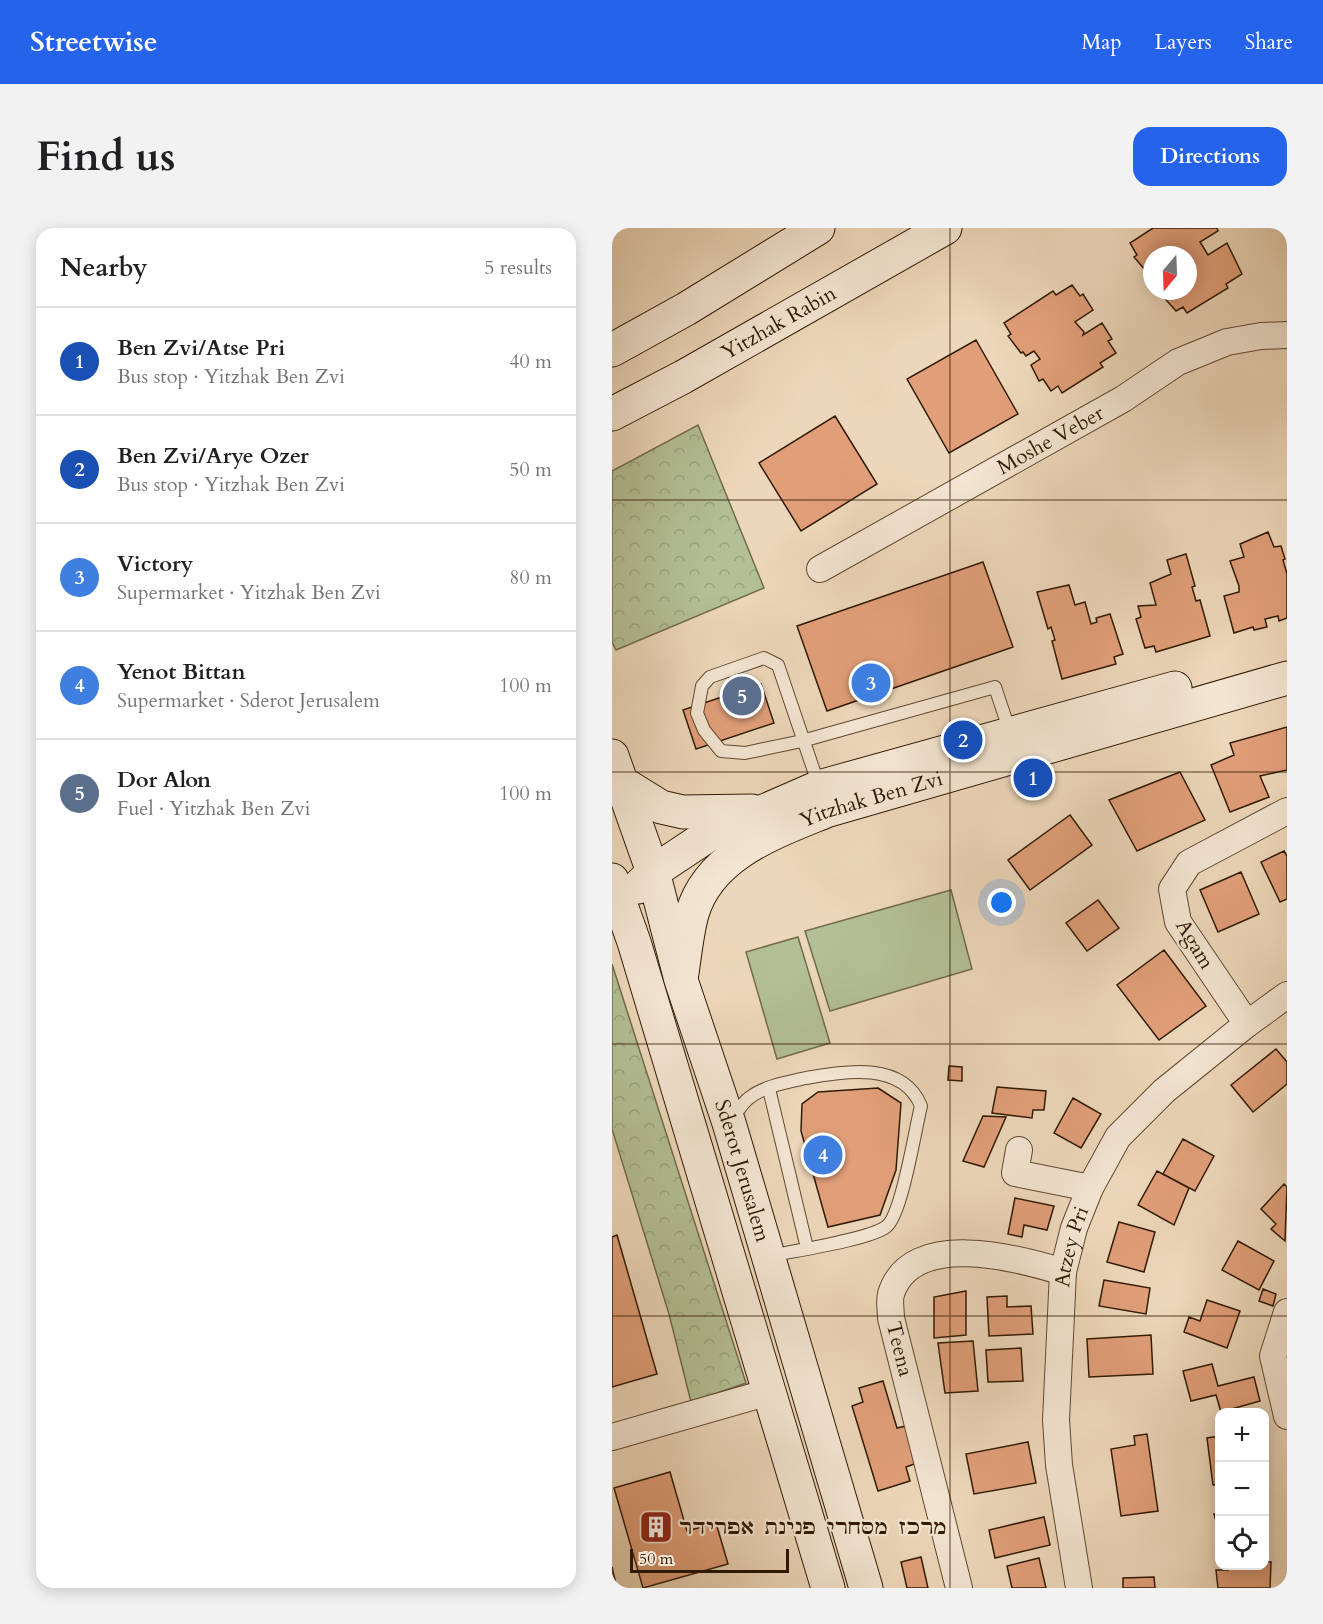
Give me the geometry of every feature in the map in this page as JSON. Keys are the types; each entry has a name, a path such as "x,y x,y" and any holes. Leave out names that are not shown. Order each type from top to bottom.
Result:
{"main road":[{"path":"612,350 704,298 818,228"},
{"name":"Yitzhak Rabin","path":"612,414 657,391 945,228"},
{"path":"612,428 657,391"},
{"name":"Yitzhak Ben Zvi","path":"681,980 692,914 709,880 729,857 822,799 1010,734 1287,657"},
{"name":"Yitzhak Ben Zvi","path":"623,911 639,886 653,872 707,836 760,811 822,799 1287,678"},
{"path":"618,770 661,807 683,812 760,811"},
{"name":"Sderot Jerusalem","path":"618,770 653,872 681,980 729,1123 866,1588"},
{"name":"Sderot Jerusalem","path":"612,880 828,1588"}],"street":[{"name":"Moshe Veber","path":"820,569 1123,399 1178,362 1227,342 1287,335"},
{"name":"Agam","path":"1247,1024 1178,922 1172,889 1189,863 1287,811"},
{"name":"Atzey Pri","path":"1079,1588 1059,1465 1056,1420 1063,1272 1074,1228 1090,1188 1119,1137 1164,1091 1287,995"},
{"path":"1019,1150 1015,1173 1090,1188"},
{"name":"Teena","path":"959,1588 891,1318 891,1295 912,1266 945,1254 978,1253 1022,1259 1063,1272"},
{"path":"1287,1312 1273,1356 1287,1416"},
{"path":"612,1437 769,1392"}],"lane":[{"path":"822,799 802,741 777,665 764,658 710,677 702,686 697,713 704,730 721,751 745,753 802,741 995,687 1010,734"},
{"path":"729,1123 749,1098 783,1083 841,1071 876,1072 900,1080 915,1092 921,1106 898,1207 887,1227 863,1236 769,1256"},
{"path":"769,1089 807,1248"}],"green space":[{"path":"698,425 764,588 616,650 612,642 612,471"},
{"path":"951,890 972,969 830,1011 805,931"},
{"path":"798,937 830,1043 777,1059 746,952"},
{"path":"612,964 746,1383 691,1402 669,1314 612,1129"}],"building":[{"path":"1153,228 1217,228 1218,231 1200,242 1208,255 1227,243 1242,274 1226,284 1228,288 1187,313 1183,307 1176,311 1166,300 1197,300 1197,246 1143,246 1143,268 1134,257 1137,255 1130,243"},
{"path":"1072,285 1080,296 1083,294 1093,310 1075,322 1084,332 1083,335 1102,323 1112,339 1108,341 1116,353 1100,363 1103,367 1062,393 1058,386 1051,391 1043,379 1039,381 1031,365 1040,359 1034,351 1026,356 1023,352 1021,353 1008,336 1011,334 1004,323 1053,291 1056,295"},
{"path":"976,340 1018,414 949,453 907,379"},
{"path":"835,416 877,484 801,531 759,463"},
{"path":"1268,532 1274,547 1281,546 1285,559 1283,560 1287,574 1287,618 1279,621 1278,616 1265,619 1267,627 1254,630 1253,627 1234,633 1224,596 1239,592 1230,561 1244,557 1240,544"},
{"path":"1186,554 1195,586 1192,587 1196,601 1200,600 1210,636 1156,652 1154,646 1145,648 1136,619 1141,617 1138,606 1156,605 1150,583 1171,574 1167,560"},
{"path":"983,562 1013,647 827,711 797,626"},
{"path":"1069,585 1075,605 1085,602 1091,624 1097,622 1096,618 1110,614 1123,654 1114,657 1116,664 1062,679 1052,641 1055,640 1051,627 1048,629 1037,592"},
{"path":"761,684 774,723 696,749 683,710"},
{"path":"1287,727 1287,770 1260,776 1269,797 1230,812 1211,765 1234,755 1230,743"},
{"path":"1180,772 1205,820 1137,851 1109,800"},
{"path":"1070,815 1092,845 1030,890 1008,860"},
{"path":"1284,851 1287,856 1287,899 1280,902 1261,862"},
{"path":"1241,872 1259,914 1218,932 1200,890"},
{"path":"1098,900 1119,928 1087,951 1066,923"},
{"path":"1164,950 1206,1006 1159,1040 1117,985"},
{"path":"1276,1049 1287,1062 1287,1084 1253,1112 1231,1085"},
{"path":"949,1066 962,1067 962,1081 948,1080"},
{"path":"997,1087 1046,1091 1044,1110 1033,1110 1032,1118 992,1113"},
{"path":"878,1088 901,1103 896,1170 880,1215 828,1227 801,1131 802,1104 818,1092"},
{"path":"1073,1098 1101,1114 1081,1148 1054,1133"},
{"path":"983,1116 1006,1117 984,1167 963,1161"},
{"path":"1183,1139 1214,1156 1195,1191 1163,1174"},
{"path":"1157,1171 1189,1188 1174,1225 1138,1205"},
{"path":"1284,1184 1287,1187 1285,1241 1271,1229 1276,1224 1261,1209"},
{"path":"1015,1198 1054,1206 1047,1230 1024,1225 1022,1237 1008,1234"},
{"path":"1119,1222 1155,1232 1144,1272 1107,1262"},
{"path":"617,1235 657,1374 612,1387 612,1237"},
{"path":"1238,1241 1274,1261 1259,1290 1222,1270"},
{"path":"1104,1280 1150,1288 1146,1314 1099,1306"},
{"path":"1263,1289 1276,1294 1273,1306 1259,1301"},
{"path":"966,1291 966,1335 934,1338 934,1297"},
{"path":"1007,1296 1007,1307 1031,1306 1033,1334 989,1336 987,1297"},
{"path":"1207,1300 1240,1311 1227,1348 1184,1332 1189,1317 1200,1321"},
{"path":"1151,1335 1153,1374 1089,1377 1087,1339"},
{"path":"973,1341 978,1391 945,1393 938,1343"},
{"path":"1021,1348 1023,1381 988,1382 986,1350"},
{"path":"1212,1364 1218,1386 1254,1377 1260,1401 1235,1408 1220,1408 1216,1395 1191,1401 1183,1371"},
{"path":"883,1381 897,1428 906,1426 917,1463 906,1467 910,1481 878,1491 852,1406 863,1402 859,1388"},
{"path":"1147,1434 1158,1511 1121,1516 1111,1449 1135,1445 1134,1436"},
{"path":"1215,1437 1215,1485 1213,1485 1207,1438"},
{"path":"1028,1442 1036,1483 974,1494 966,1454"},
{"name":"מרכז מסחרי פנינת אפרידר","path":"670,1472 687,1531 716,1523 728,1564 643,1588 614,1488"},
{"path":"1044,1517 1050,1545 995,1558 989,1530"},
{"path":"921,1557 928,1588 907,1588 901,1562"},
{"path":"1039,1558 1046,1588 1012,1588 1007,1566"},
{"path":"1269,1562 1271,1562 1270,1588 1218,1588 1216,1570 1269,1570"},
{"path":"612,1567 617,1588 612,1588"},
{"path":"1154,1577 1155,1588 1123,1588 1123,1578"}],"place":[{"name":"Victory","path":"871,683"},
{"name":"Dor Alon","path":"742,696"},
{"name":"Ben Zvi/Arye Ozer","path":"963,740"},
{"name":"Ben Zvi/Atse Pri","path":"1033,778"},
{"name":"Yenot Bittan","path":"823,1155"},
{"name":"מרכז מסחרי פנינת אפרידר","path":"656,1527"}]}
